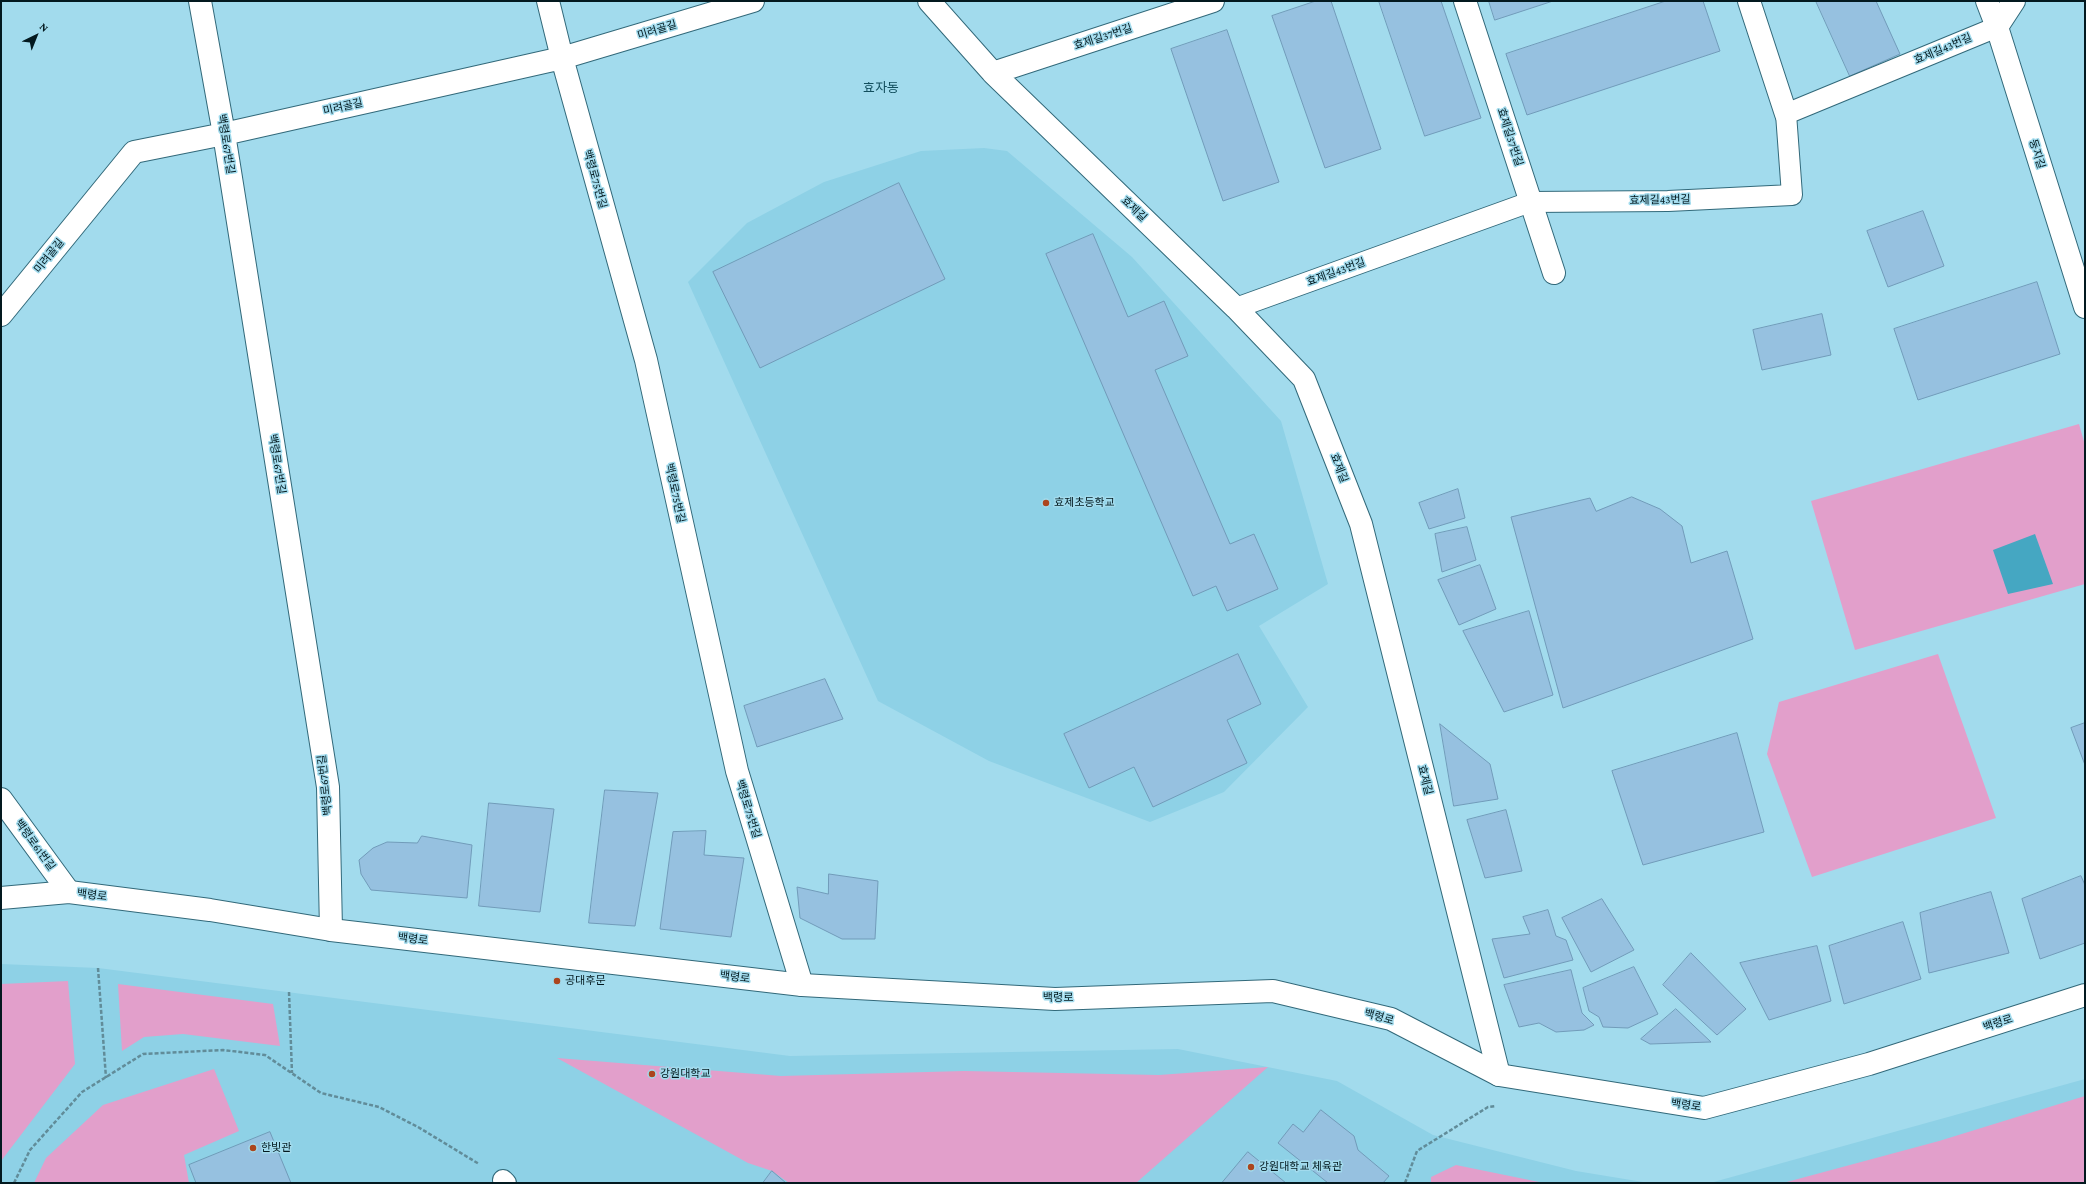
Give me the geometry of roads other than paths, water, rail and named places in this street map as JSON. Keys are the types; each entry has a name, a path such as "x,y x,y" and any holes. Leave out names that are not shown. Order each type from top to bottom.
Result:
{"street":[{"name":"백령로67번길","path":"200,1 224,134 328,787 332,930"},
{"name":"백령로75번길","path":"548,1 562,58 646,360 736,771 802,985"},
{"name":"미려골길","path":"1,315 134,152 224,134 562,58 753,1"},
{"name":"효제길","path":"929,1 993,73 1236,308 1304,379 1361,524 1499,1075"},
{"name":"효제길37번길","path":"1466,1 1554,273"},
{"path":"1749,1 1786,114"},
{"name":"둥지길","path":"1987,1 1997,27 2085,307"},
{"path":"1997,27 2014,1"},
{"name":"효제길37번길","path":"993,73 1207,2"},
{"name":"백령로61번길","path":"1,798 69,892"},
{"name":"백령로","path":"1,898 69,892 210,910 332,930 802,985 1055,999 1273,991 1391,1019 1499,1075 1704,1108 1869,1064 2085,994"}],"lane":[{"name":"효제길43번길","path":"1236,308 1530,202 1668,201 1792,196 1786,114 1997,27"}],"place":[{"name":"효제초등학교","path":"1046,503"},
{"name":"공대후문","path":"557,981"},
{"name":"강원대학교","path":"652,1074"},
{"name":"한빛관","path":"253,1148"},
{"name":"강원대학교 체육관","path":"1251,1167"}],"district":[{"name":"효자동","path":"881,88"}]}
